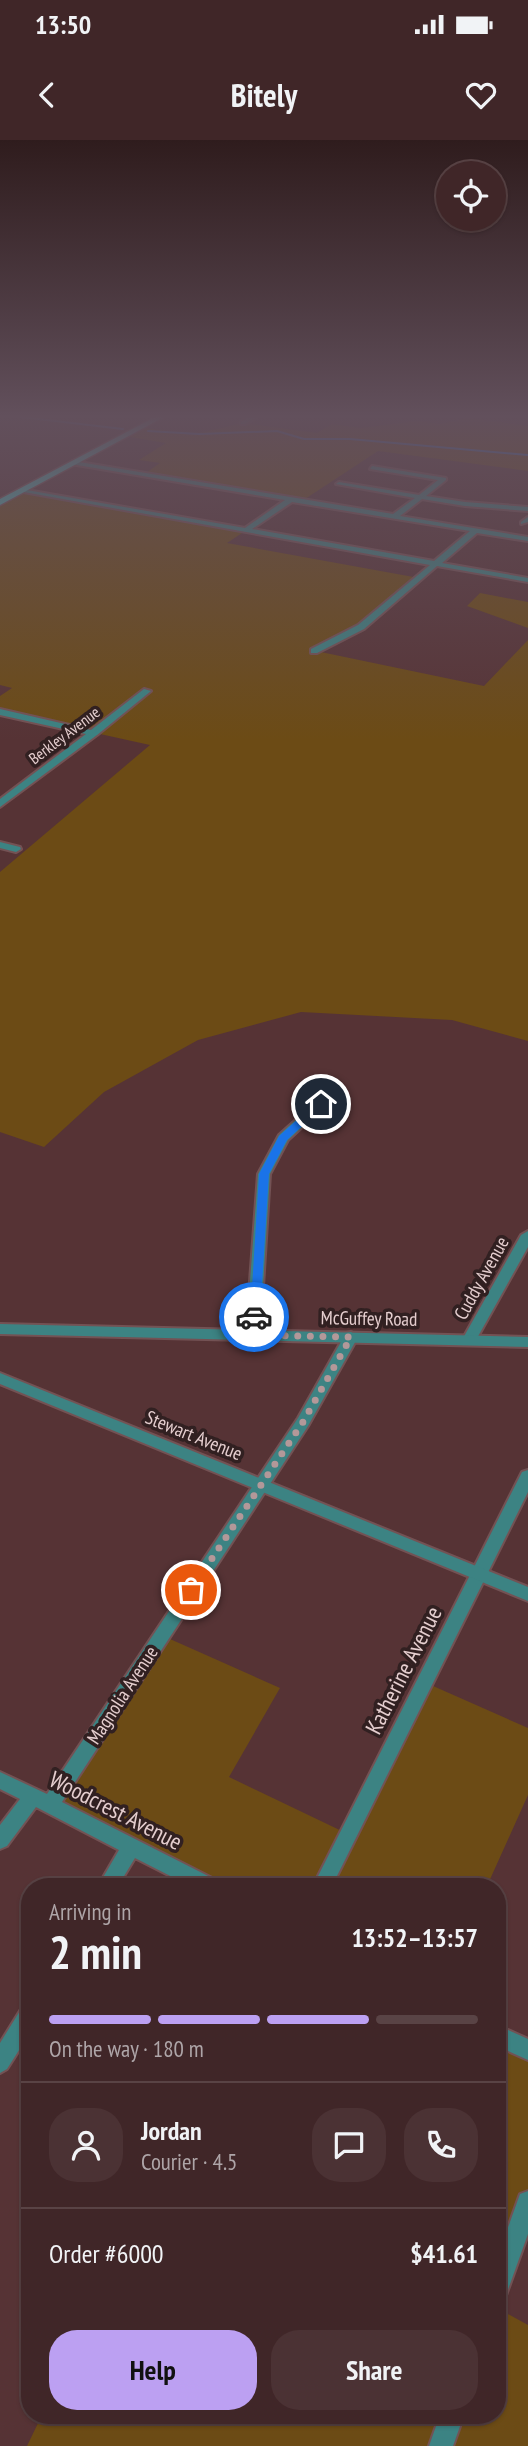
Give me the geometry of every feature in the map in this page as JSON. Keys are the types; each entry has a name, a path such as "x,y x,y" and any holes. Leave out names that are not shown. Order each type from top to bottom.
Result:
{"street":[{"path":"209,525 528,580"},
{"path":"245,531 254,525"},
{"path":"445,525 528,539"},
{"path":"314,651 351,634 475,530"},
{"name":"Berkley Avenue","path":"0,804 147,691"},
{"path":"0,712 94,733"},
{"path":"0,845 16,849"},
{"path":"253,1335 264,1174 283,1138 321,1104"},
{"name":"Cuddy Avenue","path":"469,1340 528,1235"},
{"name":"McGuffey Road","path":"0,1329 528,1342"},
{"name":"Magnolia Avenue","path":"0,1840 41,1801 303,1422 351,1337"},
{"name":"Stewart Avenue","path":"0,1378 528,1594"},
{"name":"Katherine Avenue","path":"326,1878 528,1476"},
{"name":"Woodcrest Avenue","path":"0,1780 193,1878"},
{"path":"112,1878 131,1847"},
{"path":"0,2062 21,2028"},
{"path":"506,2039 528,2050"},
{"path":"506,2264 528,2202"},
{"path":"442,2446 450,2424"}],"shaded area":[{"path":"0,525 209,525 245,531 227,543 419,578 361,627 316,651 484,686 528,640 528,1041 452,1020 301,1012 198,1040 104,1092 44,1147 0,1132 0,872 150,745 0,712 0,696 12,688 0,685"},
{"path":"480,593 528,602 528,628 467,606"},
{"path":"161,1635 280,1688 229,1777 348,1834 424,1682 528,1728 528,1795 491,1878 193,1878 50,1805"},
{"path":"506,2039 528,2050 528,2202 506,2264"},
{"path":"506,2313 528,2325 528,2446 27,2446 38,2424 506,2424"}],"way so far":[{"path":"191,1590 303,1422 351,1337 253,1335 254,1317"}],"route":[{"path":"254,1317 264,1174 272,1154 283,1138 296,1123 321,1104"}]}
